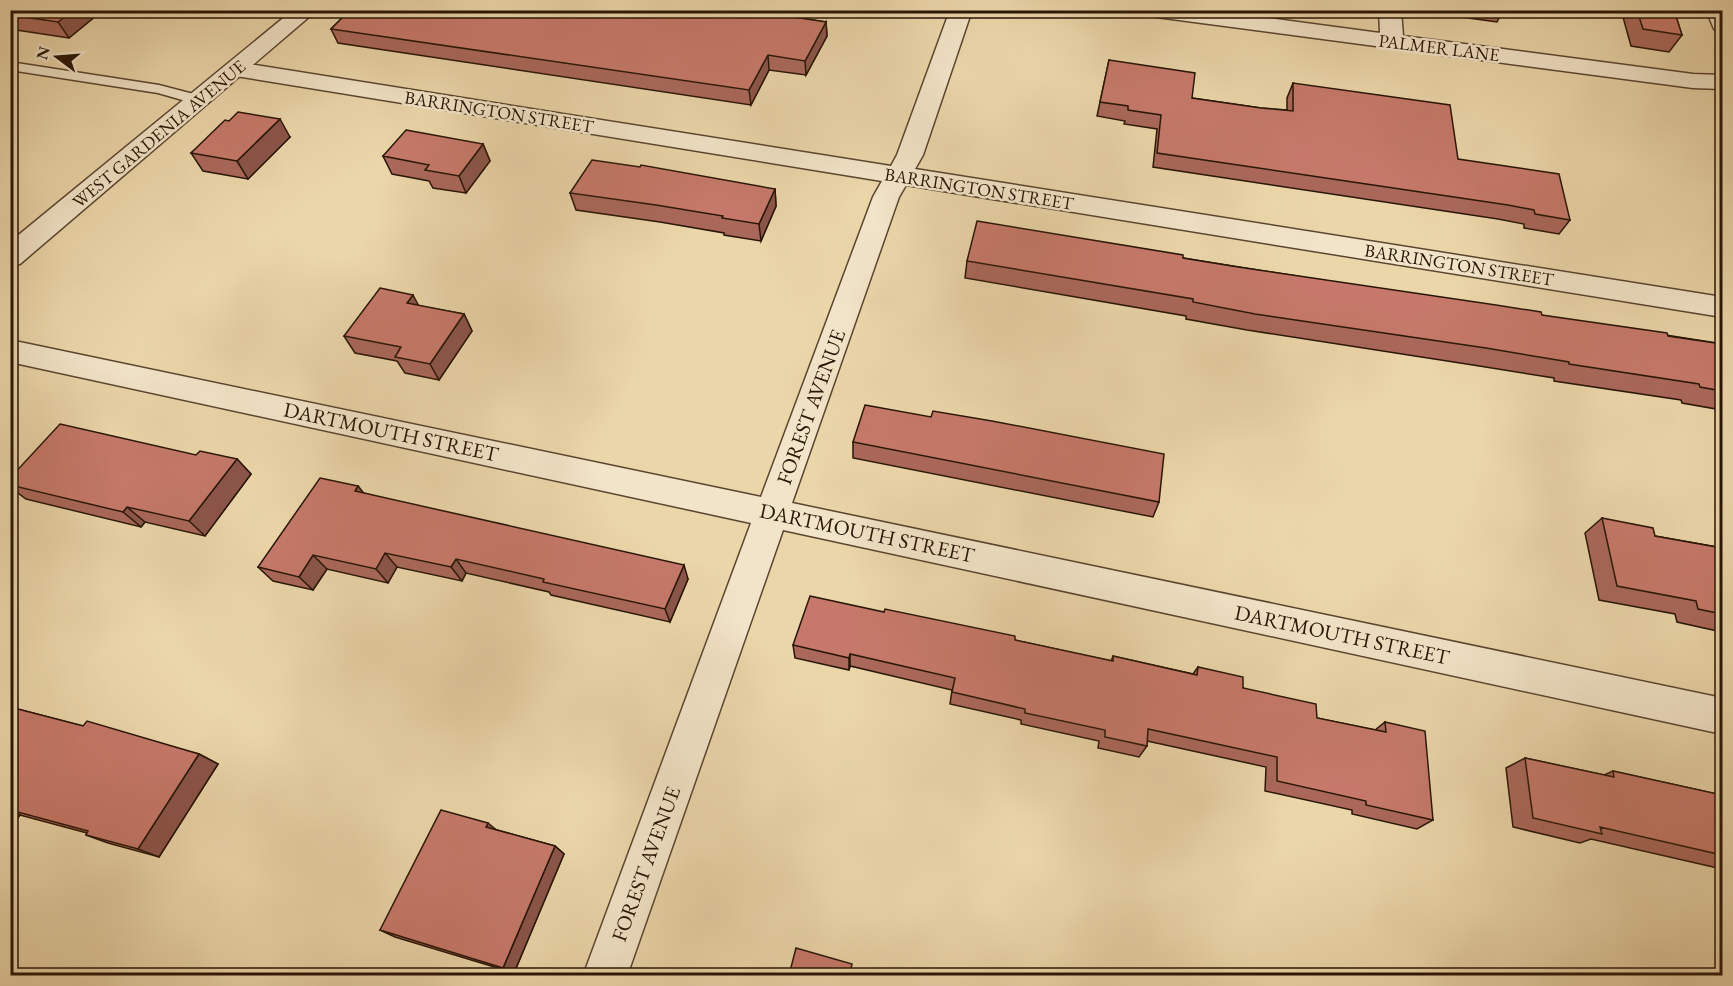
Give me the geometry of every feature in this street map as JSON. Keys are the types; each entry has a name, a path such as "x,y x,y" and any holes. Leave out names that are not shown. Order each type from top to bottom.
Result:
{"street":[{"name":"WEST GARDENIA AVENUE","path":"10,257 307,10"},
{"name":"FOREST AVENUE","path":"605,975 886,197 910,155 961,10"},
{"name":"PALMER LANE","path":"1156,10 1693,81 1722,82"},
{"path":"1390,10 1392,42"},
{"path":"1717,10 1722,24"},
{"name":"BARRINGTON STREET","path":"236,69 1722,307"},
{"name":"DARTMOUTH STREET","path":"10,351 1722,716"}],"lane":[{"path":"10,66 159,89 200,100"}],"building":[{"path":"10,10 73,10 58,22 10,15"},
{"path":"350,10 797,10 793,17 826,22 805,61 768,55 749,90 331,29"},
{"path":"1637,10 1674,10 1682,35 1643,29"},
{"path":"1109,60 1195,73 1192,98 1261,108 1293,111 1293,83 1450,105 1458,159 1559,174 1570,220 1535,214 1534,210 1508,205 1157,153 1161,115 1128,110 1128,106 1100,102"},
{"path":"238,112 280,119 237,161 191,153 225,120 229,121"},
{"path":"406,130 483,144 459,176 425,170 429,165 383,156"},
{"path":"592,160 640,167 641,165 775,189 759,224 656,205 570,193"},
{"path":"977,221 1183,255 1183,258 1541,312 1542,315 1667,333 1668,336 1722,344 1722,391 1700,387 1699,384 1569,364 1569,362 1486,348 1255,314 1193,302 1193,299 967,261"},
{"path":"380,288 413,295 407,303 464,314 430,364 395,357 401,347 344,336"},
{"path":"865,405 931,417 933,411 1164,454 1159,502 853,442"},
{"path":"60,424 196,455 200,451 237,459 189,521 127,507 123,512 10,485 10,478"},
{"path":"320,478 358,486 355,491 684,565 665,609 543,582 544,579 456,559 451,567 385,553 376,569 313,555 299,577 258,567"},
{"path":"1602,518 1653,528 1655,536 1722,548 1722,614 1698,609 1696,601 1617,586"},
{"path":"810,596 1015,636 1015,640 1113,661 1113,656 1197,675 1198,667 1243,677 1243,688 1316,704 1317,718 1386,732 1385,722 1425,731 1433,820 1366,805 1366,801 1277,781 1277,757 1148,729 1147,746 1105,737 1105,730 1025,713 1025,709 952,692 955,678 850,654 849,658 793,645"},
{"path":"10,707 83,726 87,721 199,754 138,849 86,835 88,831 10,810"},
{"path":"1525,758 1614,777 1613,771 1722,795 1722,855 1600,827 1602,834 1533,818"},
{"path":"441,810 488,823 486,827 555,846 503,968 380,930"},
{"path":"796,948 852,964 851,969 873,975 789,975"}]}
